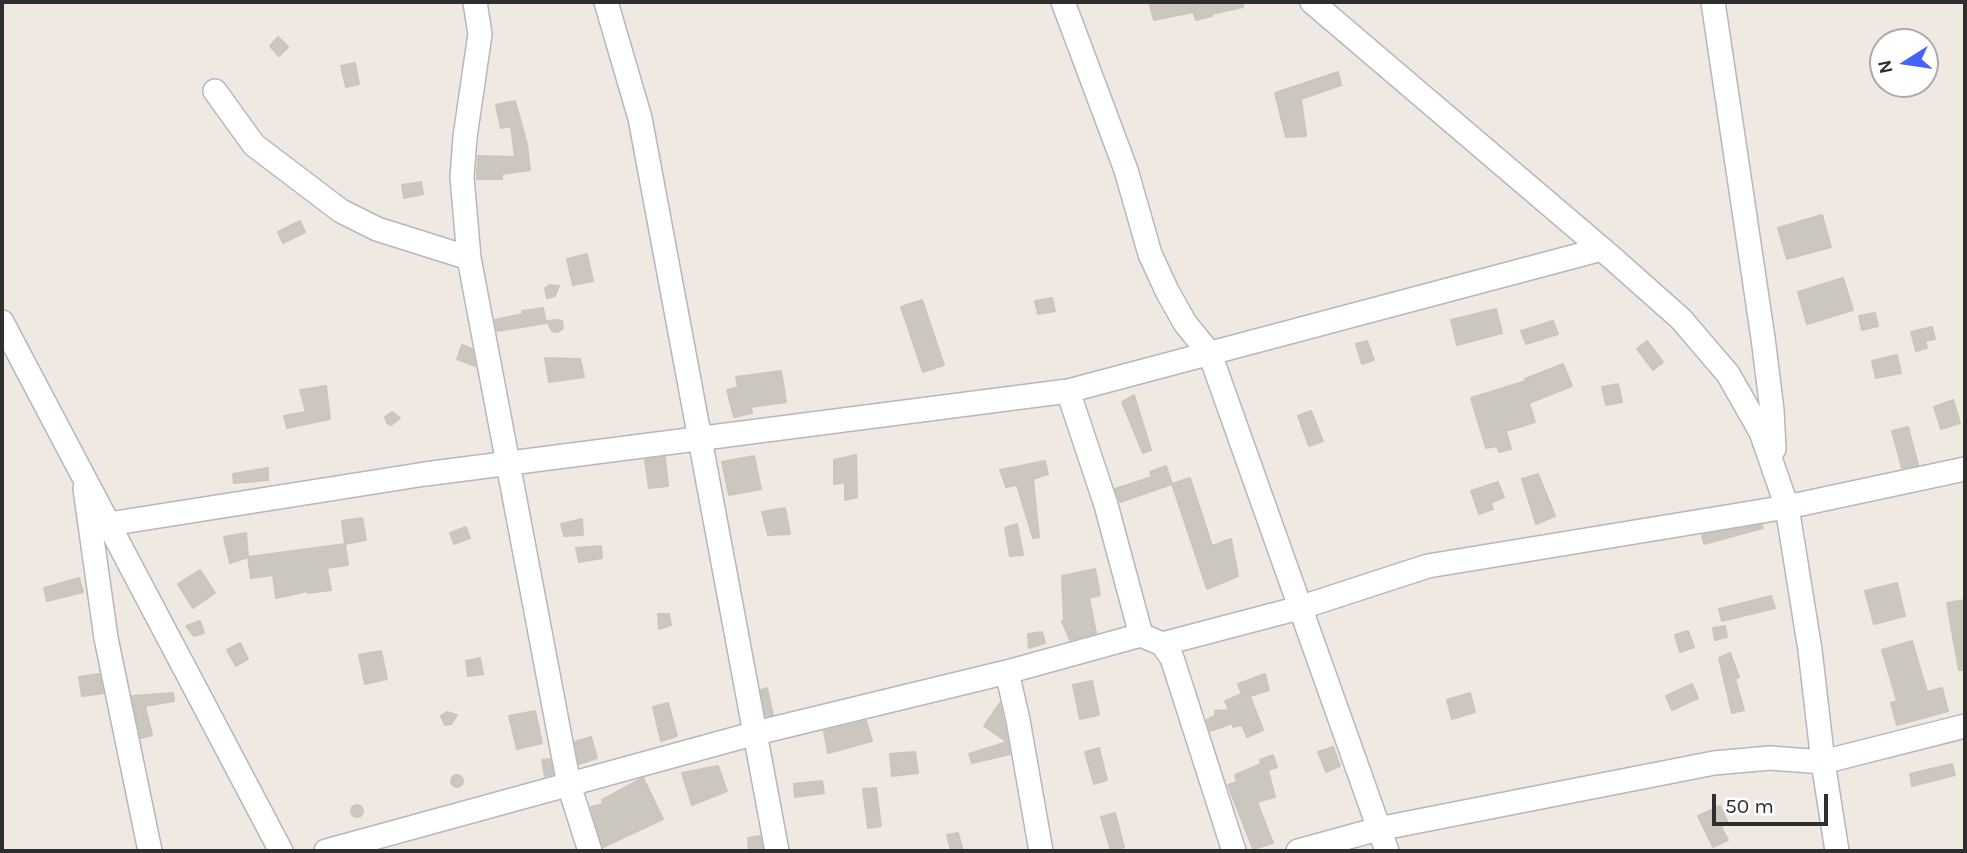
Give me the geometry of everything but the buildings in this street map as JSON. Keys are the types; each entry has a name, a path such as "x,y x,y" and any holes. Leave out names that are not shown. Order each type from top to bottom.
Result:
{"street":[{"path":"475,2 480,34 464,137 462,177 469,258 569,785 590,851"},
{"path":"606,2 640,118 777,851"},
{"path":"1063,2 1126,170 1150,254 1185,323 1210,354 1388,851"},
{"path":"1312,2 1681,319 1728,374 1761,432 1787,507 1810,650 1837,851"},
{"path":"1713,2 1763,338 1772,410 1774,470"},
{"path":"215,91 254,145 341,211 377,229 469,258"},
{"path":"109,524 425,474 1068,391 1602,249"},
{"path":"2,322 281,851"},
{"path":"1068,391 1151,639 1172,658 1234,851"},
{"path":"326,851 756,733 1007,672 1300,608 1428,566 1787,507 1965,469"},
{"path":"83,473 106,638 150,851"},
{"path":"1007,672 1041,851"},
{"path":"1298,851 1378,829 1714,763 1770,758 1823,762 1965,726"}]}
